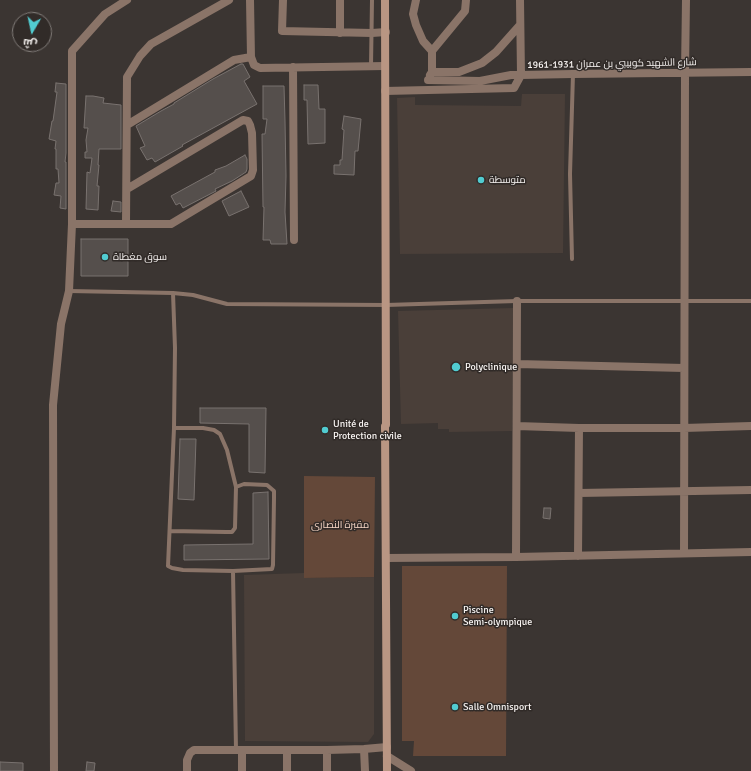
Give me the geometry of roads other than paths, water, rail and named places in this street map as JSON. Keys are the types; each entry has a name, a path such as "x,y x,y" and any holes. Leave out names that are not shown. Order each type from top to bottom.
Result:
{"main road":[{"path":"385,0 387,771"}],"street":[{"path":"54,771 53,405 61,324 68,291 72,224 72,51 105,14 127,0"},
{"path":"126,224 127,77 140,56 151,44 229,0"},
{"path":"250,0 251,57 254,65 260,68 385,66"},
{"path":"283,0 282,31 386,32"},
{"path":"340,0 340,32"},
{"path":"416,0 413,14 416,25 423,41 432,51"},
{"path":"426,90 428,76 432,72 432,51 465,11 466,0"},
{"path":"428,80 480,81 511,75 521,76 520,0"},
{"path":"684,553 686,0"},
{"path":"432,72 459,72 482,63 496,52 520,24"},
{"path":"127,125 234,60 251,57"},
{"path":"292,67 294,240"},
{"name":"شارع الشهيد كوبيبي بن عمران 1931-1961","path":"385,91 514,88 521,76 751,72"},
{"path":"72,224 171,224 251,176 253,170 252,134 248,121 243,120 127,189"},
{"path":"516,557 517,301"},
{"path":"517,364 684,368"},
{"path":"517,426 580,428 684,428 751,426"},
{"path":"578,556 580,428"},
{"path":"579,493 751,490"},
{"path":"386,558 751,552"},
{"path":"187,771 187,760 190,753 194,750 327,750 364,749 387,746"},
{"path":"364,749 365,771"},
{"path":"239,750 242,771"},
{"path":"287,750 287,771"},
{"path":"327,750 328,771"},
{"path":"387,756 408,770"}],"lane":[{"path":"371,66 372,0"},
{"path":"572,259 570,174 573,74"},
{"path":"68,291 173,293 192,295 227,304 386,305 517,301 751,301"},
{"path":"173,293 175,348 174,428 168,566 182,570 232,571 272,569 274,491 267,485 244,484 236,486"},
{"path":"170,532 232,532 235,528 236,486 227,450 220,434 214,430 203,428 174,428"},
{"path":"232,571 239,750"}],"place":[{"name":"متوسطة","path":"481,180"},
{"name":"سوق مغطاة","path":"105,257"},
{"name":"Polyclinique","path":"456,367"},
{"name":"Unité de Protection civile","path":"325,430"},
{"name":"Piscine Semi-olympique","path":"455,616"},
{"name":"Salle Omnisport","path":"455,707"}],"park label":[{"name":"مقبرة النصارى","path":"340,525"}]}
